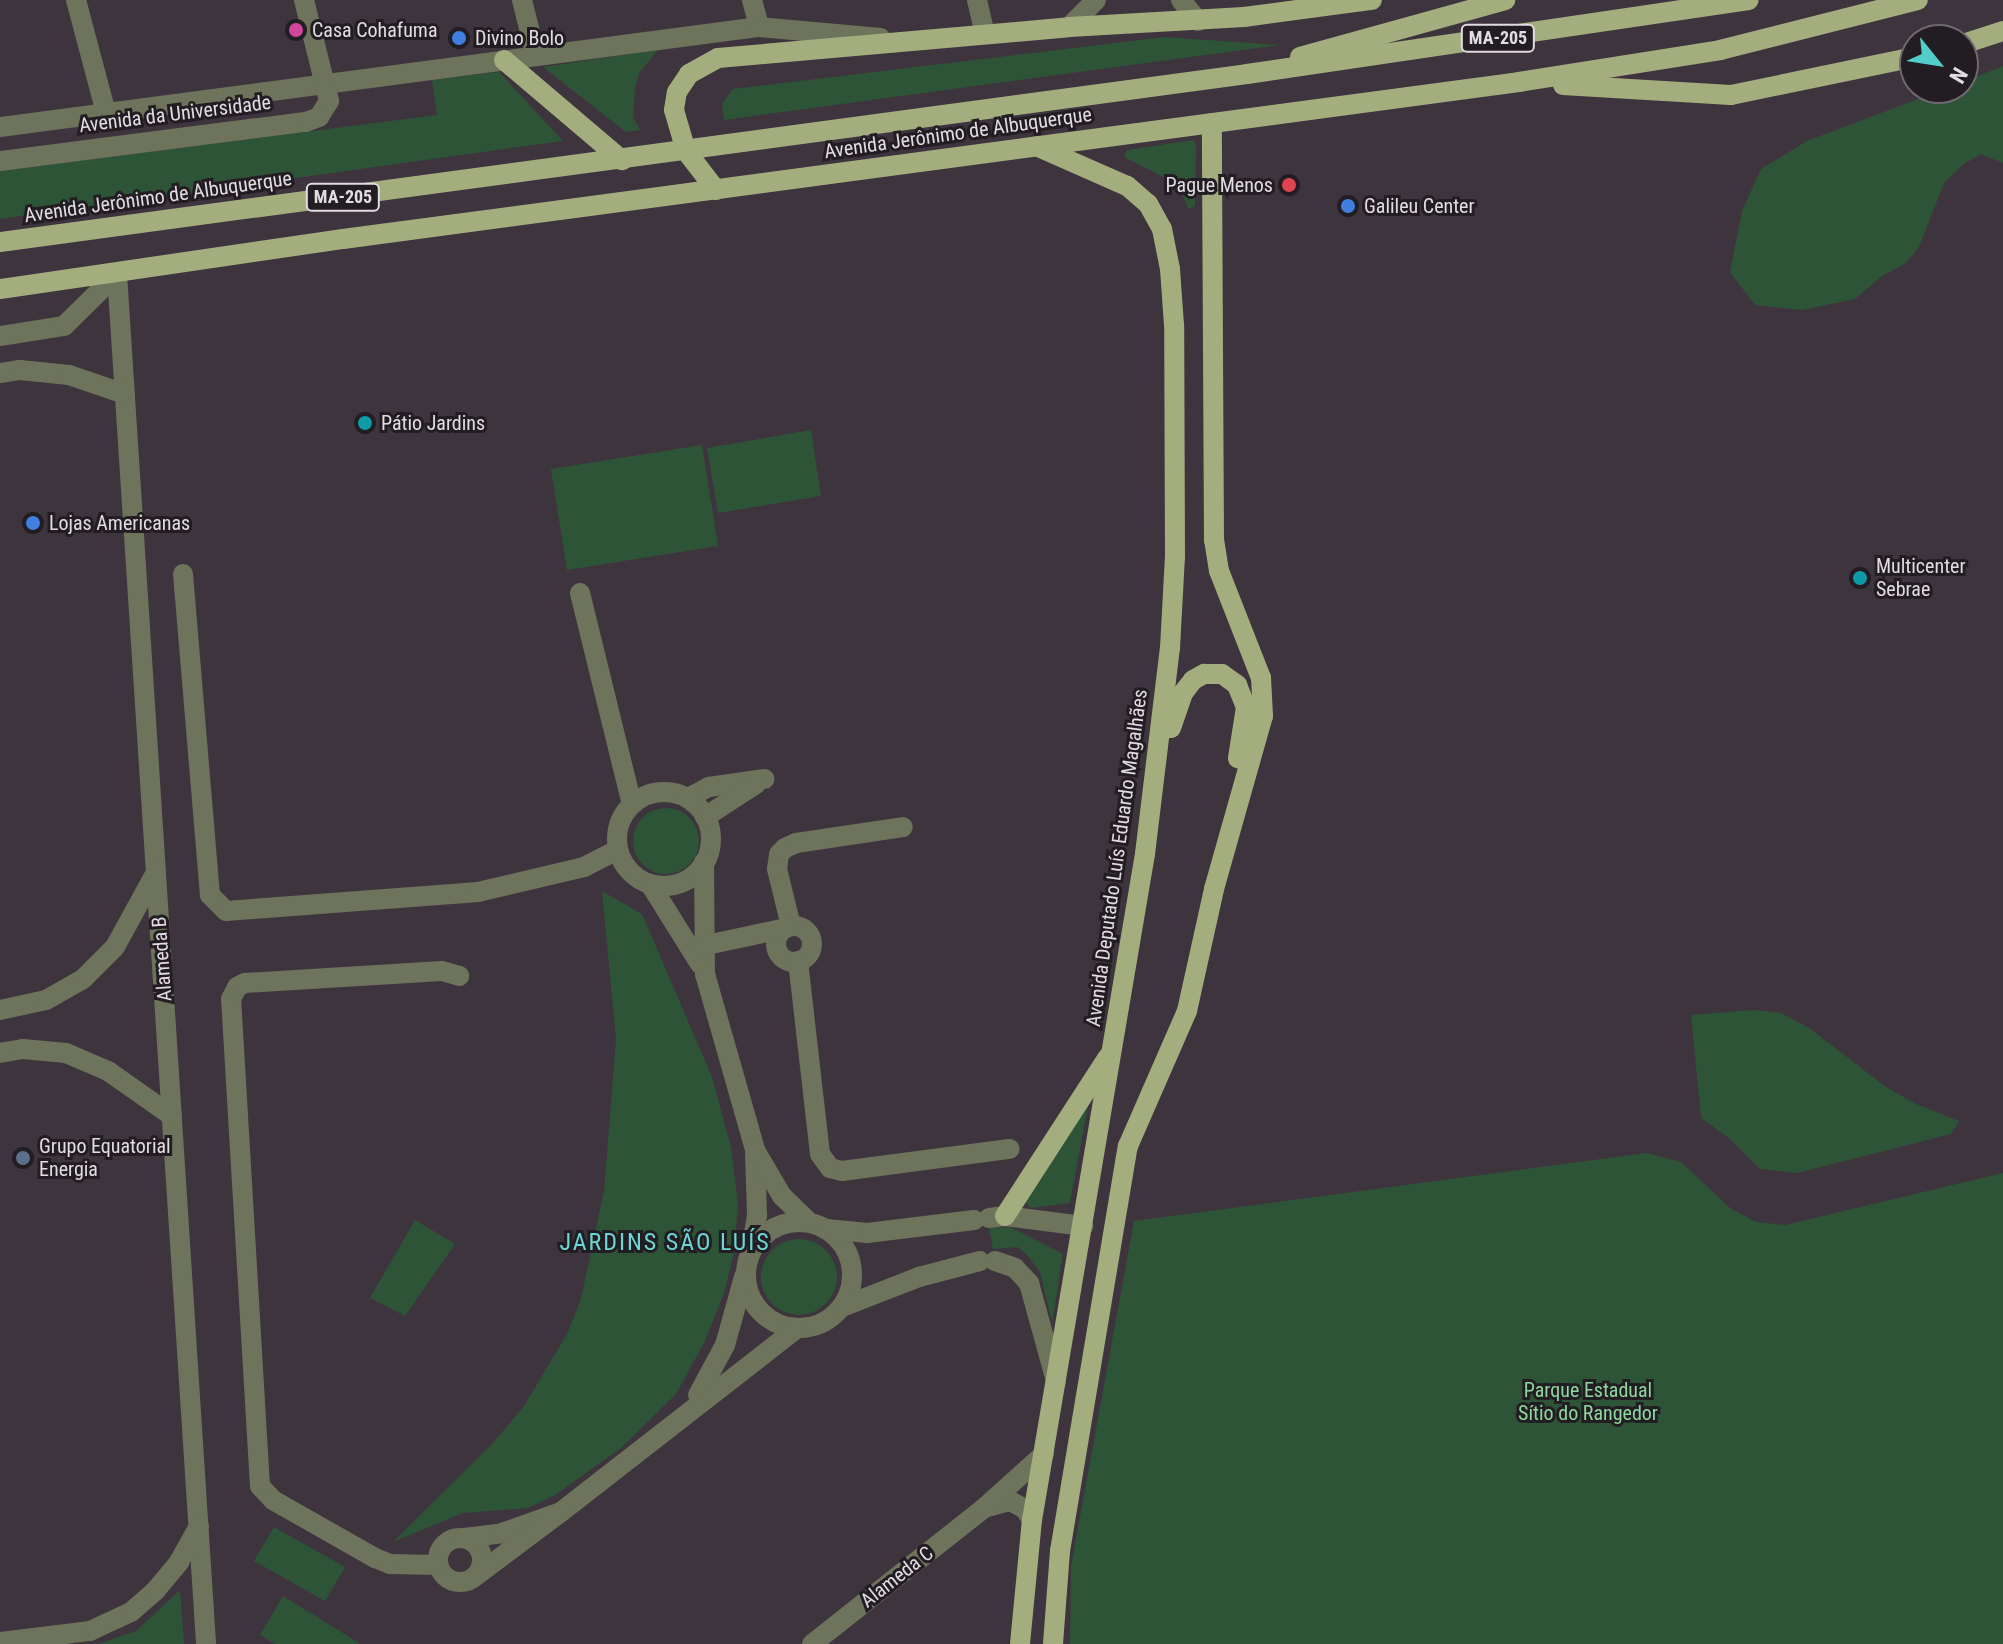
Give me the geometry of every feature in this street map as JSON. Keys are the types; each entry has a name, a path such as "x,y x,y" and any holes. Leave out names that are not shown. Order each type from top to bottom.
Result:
{"main road":[{"name":"Avenida da Universidade","path":"716,190 686,151 675,123 675,101 689,74 705,62 718,58 1069,27 1198,21 1372,0"},
{"name":"Avenida Jerônimo de Albuquerque","path":"0,242 1247,74 1749,0"},
{"name":"Avenida Jerônimo de Albuquerque","path":"0,289 343,239 1519,82 1720,50 1918,0"},
{"path":"1247,74 1493,1"},
{"path":"1979,39 2003,31"},
{"path":"504,60 622,160"},
{"name":"MA-205","path":"1519,82 1731,95 1899,60"},
{"path":"1053,1644 1060,1551 1128,1146 1187,1011 1214,889 1258,737 1264,701 1258,666 1219,571 1214,540 1212,123"},
{"name":"Avenida Deputado Luís Eduardo Magalhães","path":"1020,1644 1032,1520 1145,854 1164,708 1175,557 1174,325 1168,255 1162,229 1142,197 1120,182 1036,146"},
{"path":"1145,854 1173,719 1183,693 1198,676 1222,674 1241,691 1246,717 1204,896 1187,1011"},
{"path":"989,1218 1113,1051"}],"street":[{"path":"76,0 106,113"},
{"path":"304,0 326,84"},
{"path":"522,0 536,56"},
{"path":"752,0 759,27"},
{"path":"977,0 985,34"},
{"path":"1069,27 1096,0"},
{"path":"1181,0 1198,21"},
{"name":"Avenida da Universidade","path":"0,127 759,27 909,41"},
{"name":"Avenida da Universidade","path":"0,161 306,122 326,110 326,84"},
{"path":"0,336 64,326 117,274"},
{"name":"Alameda B","path":"117,274 206,1644"},
{"path":"0,373 20,370 69,375 125,394"},
{"path":"183,574 210,895 226,911 478,892 584,867 618,850"},
{"path":"580,593 632,804"},
{"path":"688,798 709,787 764,779 705,817"},
{"path":"683,1414 713,1373 732,1324 757,1215 755,1150 705,974 702,946 704,862 710,832 705,817 688,798 665,792 653,793 632,804 619,825 618,850 635,877 650,884 681,883 704,862"},
{"path":"788,927 777,869 779,854 785,848 796,843 903,827"},
{"path":"0,1010 46,1000 83,979 115,947 156,872"},
{"path":"650,884 705,974"},
{"path":"702,946 788,927"},
{"path":"788,927 777,936 776,947 782,957 798,961 820,1154 830,1168 842,1171 1010,1149"},
{"path":"459,976 442,971 245,983 237,987 231,999 260,1486 273,1500 390,1564 438,1565 451,1581 473,1578 796,1329"},
{"path":"0,1053 46,1049 66,1053 108,1071 172,1116"},
{"path":"755,1150 782,1196 818,1225 840,1240 849,1255 853,1273 850,1291 842,1307 829,1319 813,1327 796,1329 779,1325 764,1316 746,1286 748,1260 775,1227 818,1225 867,1233 989,1218 1083,1226"},
{"path":"842,1307 919,1277 988,1261 1015,1268 1029,1283 1056,1382"},
{"name":"Alameda C","path":"812,1644 983,1509 1044,1454"},
{"path":"983,1509 1010,1501 1025,1509 1032,1520"},
{"path":"438,1565 444,1545 464,1538 502,1533 561,1512"},
{"path":"0,1642 90,1631 131,1612 155,1591 179,1562 199,1526"},
{"path":"464,1538 476,1546 482,1559 473,1578"}],"green space":[{"path":"1165,37 1280,45 724,120 722,104 733,89"},
{"path":"658,50 639,73 635,89 633,117 640,130 626,132 543,67"},
{"path":"2003,66 2003,163 1981,154 1964,164 1944,183 1919,247 1906,263 1882,276 1855,299 1802,310 1755,305 1730,272 1742,211 1761,169 1807,141 1905,104 1979,104 1979,76"},
{"path":"499,72 563,141 0,219 0,171 437,115 432,80"},
{"path":"1193,140 1196,144 1195,207 1188,208 1180,189 1170,180 1124,157 1127,150"},
{"path":"811,430 821,496 718,513 707,448"},
{"path":"702,445 718,546 567,570 551,469"},
{"path":"666,808 679,811 689,818 696,828 699,841 696,854 689,864 679,871 666,874 653,871 643,864 636,854 633,841 636,828 643,818 653,811"},
{"path":"602,891 642,914 712,1077 731,1148 738,1205 734,1253 724,1293 705,1341 676,1394 621,1448 555,1495 528,1508 463,1513 393,1542 492,1444 524,1406 567,1334 581,1299 604,1191 616,1039"},
{"path":"1754,1010 1781,1013 1809,1028 1886,1087 1916,1104 1959,1121 1951,1134 1797,1173 1760,1169 1729,1138 1701,1118 1691,1015"},
{"path":"1090,1094 1070,1203 1031,1208 1026,1203 1028,1191"},
{"name":"Parque Estadual Sítio do Rangedor","path":"1646,1153 1681,1162 1730,1208 1756,1222 1785,1225 2003,1173 2003,1644 1070,1644 1071,1566 1134,1221"},
{"path":"415,1220 455,1244 405,1316 370,1298"},
{"path":"1010,1227 1063,1254 1052,1323 1040,1272 1027,1255 1018,1247 993,1249 989,1228"},
{"path":"799,1239 813,1242 826,1250 834,1263 837,1277 834,1291 826,1304 813,1312 799,1315 785,1312 772,1304 764,1291 761,1277 764,1263 772,1250 785,1242"},
{"path":"274,1527 345,1567 325,1601 254,1561"},
{"path":"180,1590 184,1644 98,1644 136,1631"},
{"path":"283,1596 359,1644 275,1644 260,1635"}],"place":[{"name":"Casa Cohafuma","path":"296,30"},
{"name":"Divino Bolo","path":"459,38"},
{"name":"Pague Menos","path":"1289,185"},
{"name":"Galileu Center","path":"1348,206"},
{"name":"Pátio Jardins","path":"365,423"},
{"name":"Lojas Americanas","path":"33,523"},
{"name":"Multicenter Sebrae","path":"1860,578"},
{"name":"Grupo Equatorial Energia","path":"23,1158"}],"district":[{"name":"JARDINS SÃO LUÍS","path":"665,1243"}]}
